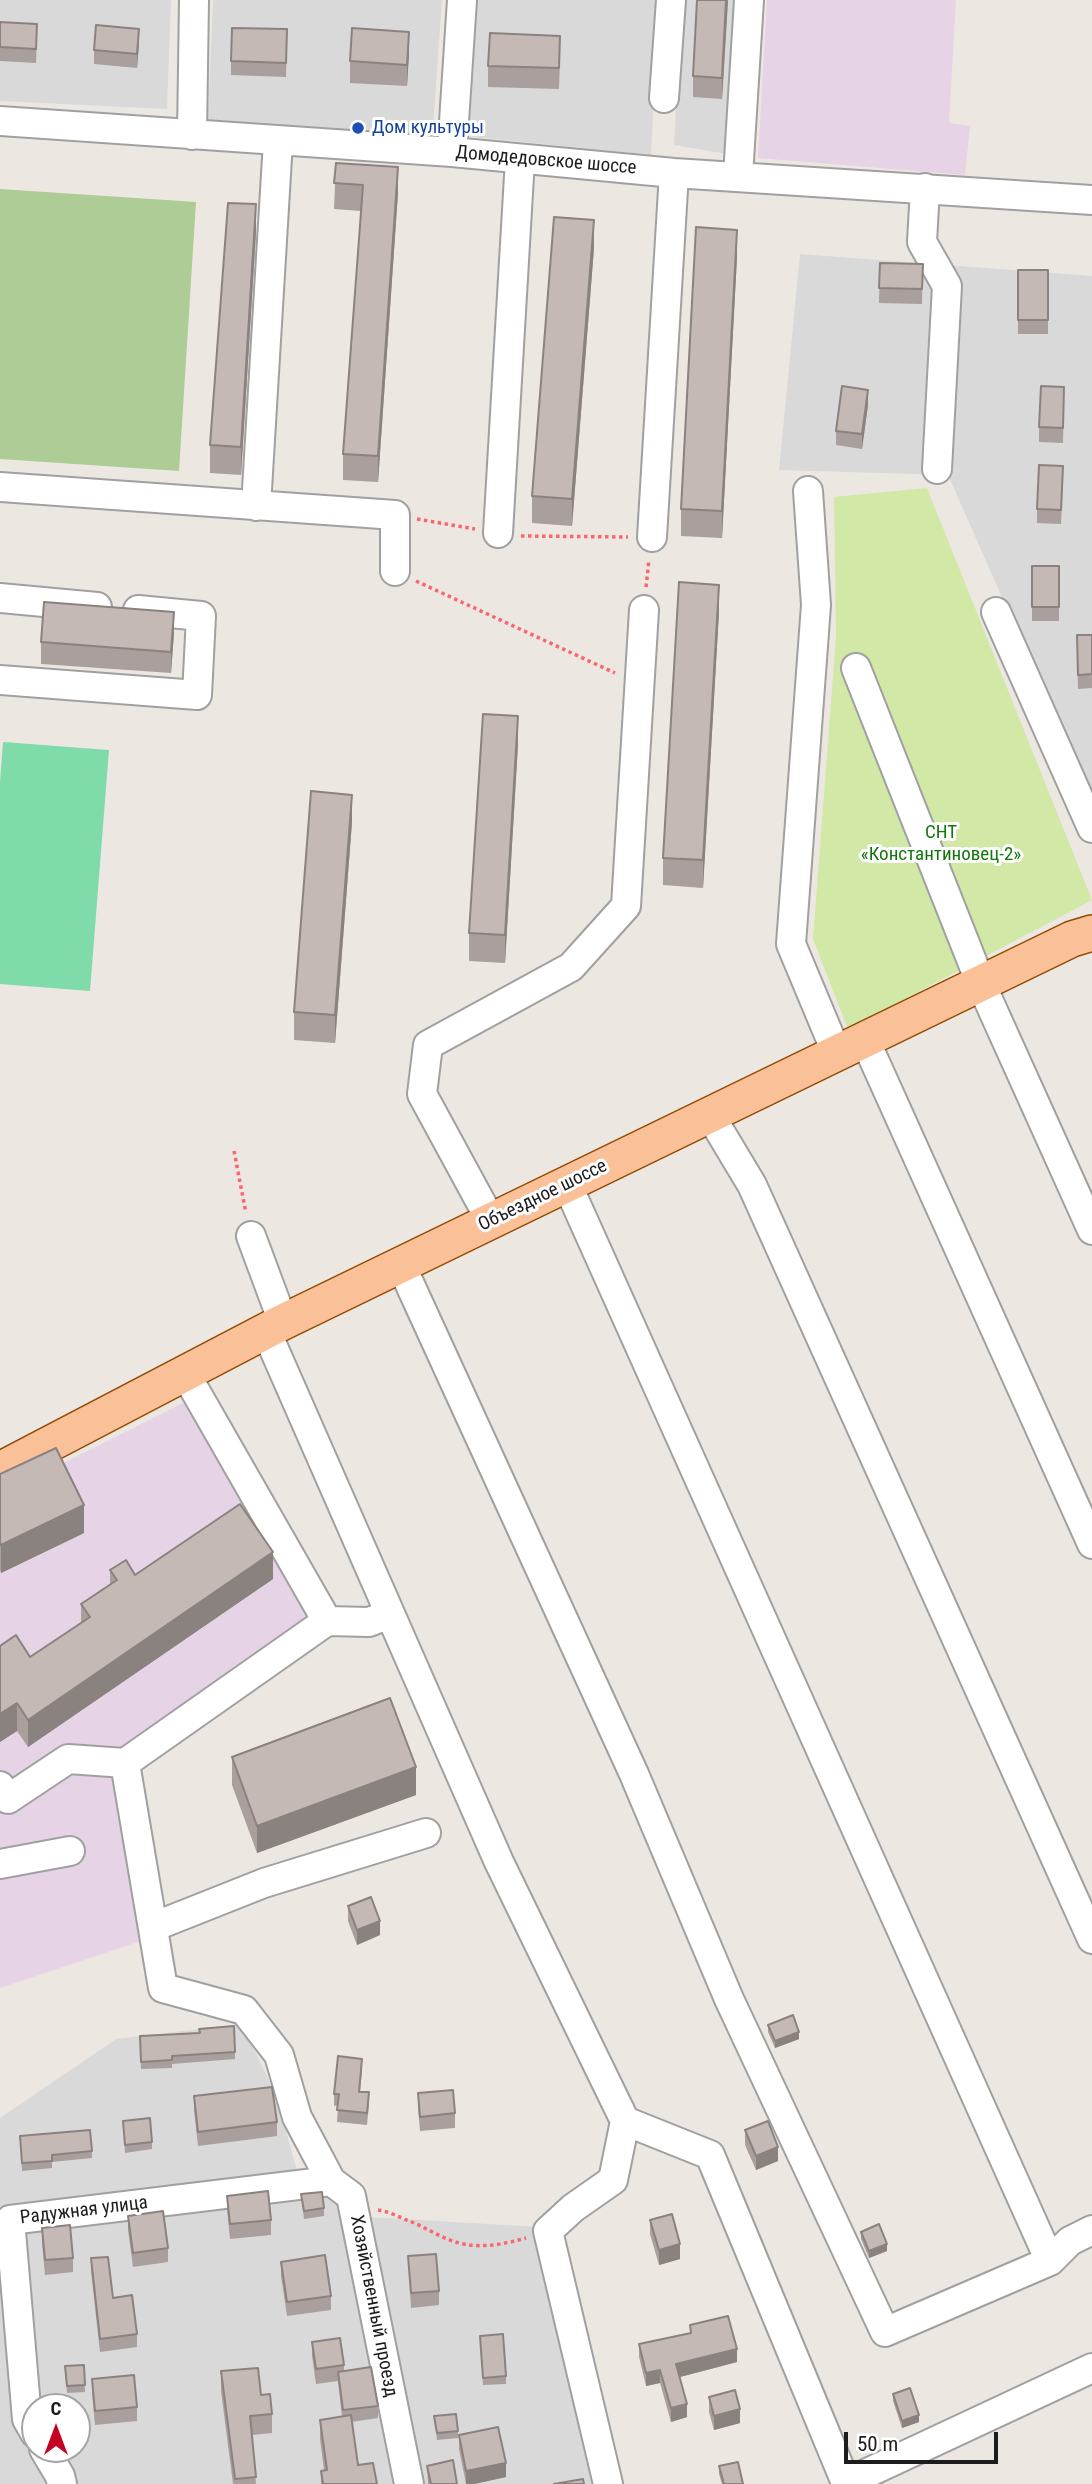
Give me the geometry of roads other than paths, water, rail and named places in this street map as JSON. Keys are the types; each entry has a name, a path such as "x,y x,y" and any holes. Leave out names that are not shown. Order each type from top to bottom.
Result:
{"main road":[{"name":"Объездное шоссе","path":"0,1470 274,1326 1072,939 1092,933"}],"street":[{"path":"192,135 194,0"},
{"path":"453,152 462,0"},
{"path":"664,98 671,0"},
{"path":"738,176 749,0"},
{"name":"Домодедовское шоссе","path":"0,121 453,152 674,173 1092,200"},
{"path":"256,506 278,141"},
{"path":"498,533 520,159"},
{"path":"652,537 674,173"},
{"path":"925,188 922,242 947,286 937,469"},
{"path":"0,487 396,516 395,571"},
{"path":"808,491 816,605 791,944 851,1047 1092,1544"},
{"path":"0,598 201,616 197,695 0,680"},
{"path":"491,1221 422,1094 428,1045 571,967 626,906 644,610"},
{"path":"996,612 1092,828"},
{"path":"856,668 981,984 1092,1230"},
{"path":"710,1115 752,1185 1092,1939"},
{"path":"568,1184 1050,2261"},
{"path":"251,1236 274,1326 390,1614 499,1862 625,2121 613,2180 573,2208 548,2231 608,2484"},
{"path":"401,1265 634,1774 729,1999 885,2332 1050,2261 1070,2241 1092,2230"},
{"path":"185,1373 327,1621"},
{"path":"0,1786 8,1799 68,1759 125,1763 327,1621 369,1622 390,1614"},
{"name":"Хозяйственный проезд","path":"125,1763 163,1988 244,2010 279,2055 297,2117 331,2181 351,2196 409,2484"},
{"path":"153,1927 264,1883 426,1833"},
{"path":"0,1864 71,1851"},
{"path":"625,2121 710,2155 846,2484 1092,2368"},
{"name":"Радужная улица","path":"25,2393 10,2220 331,2181"},
{"path":"52,2463 62,2484"}],"place":[{"name":"Дом культуры","path":"358,128"}],"park label":[{"name":"СНТ «Константиновец-2»","path":"941,844"}]}
